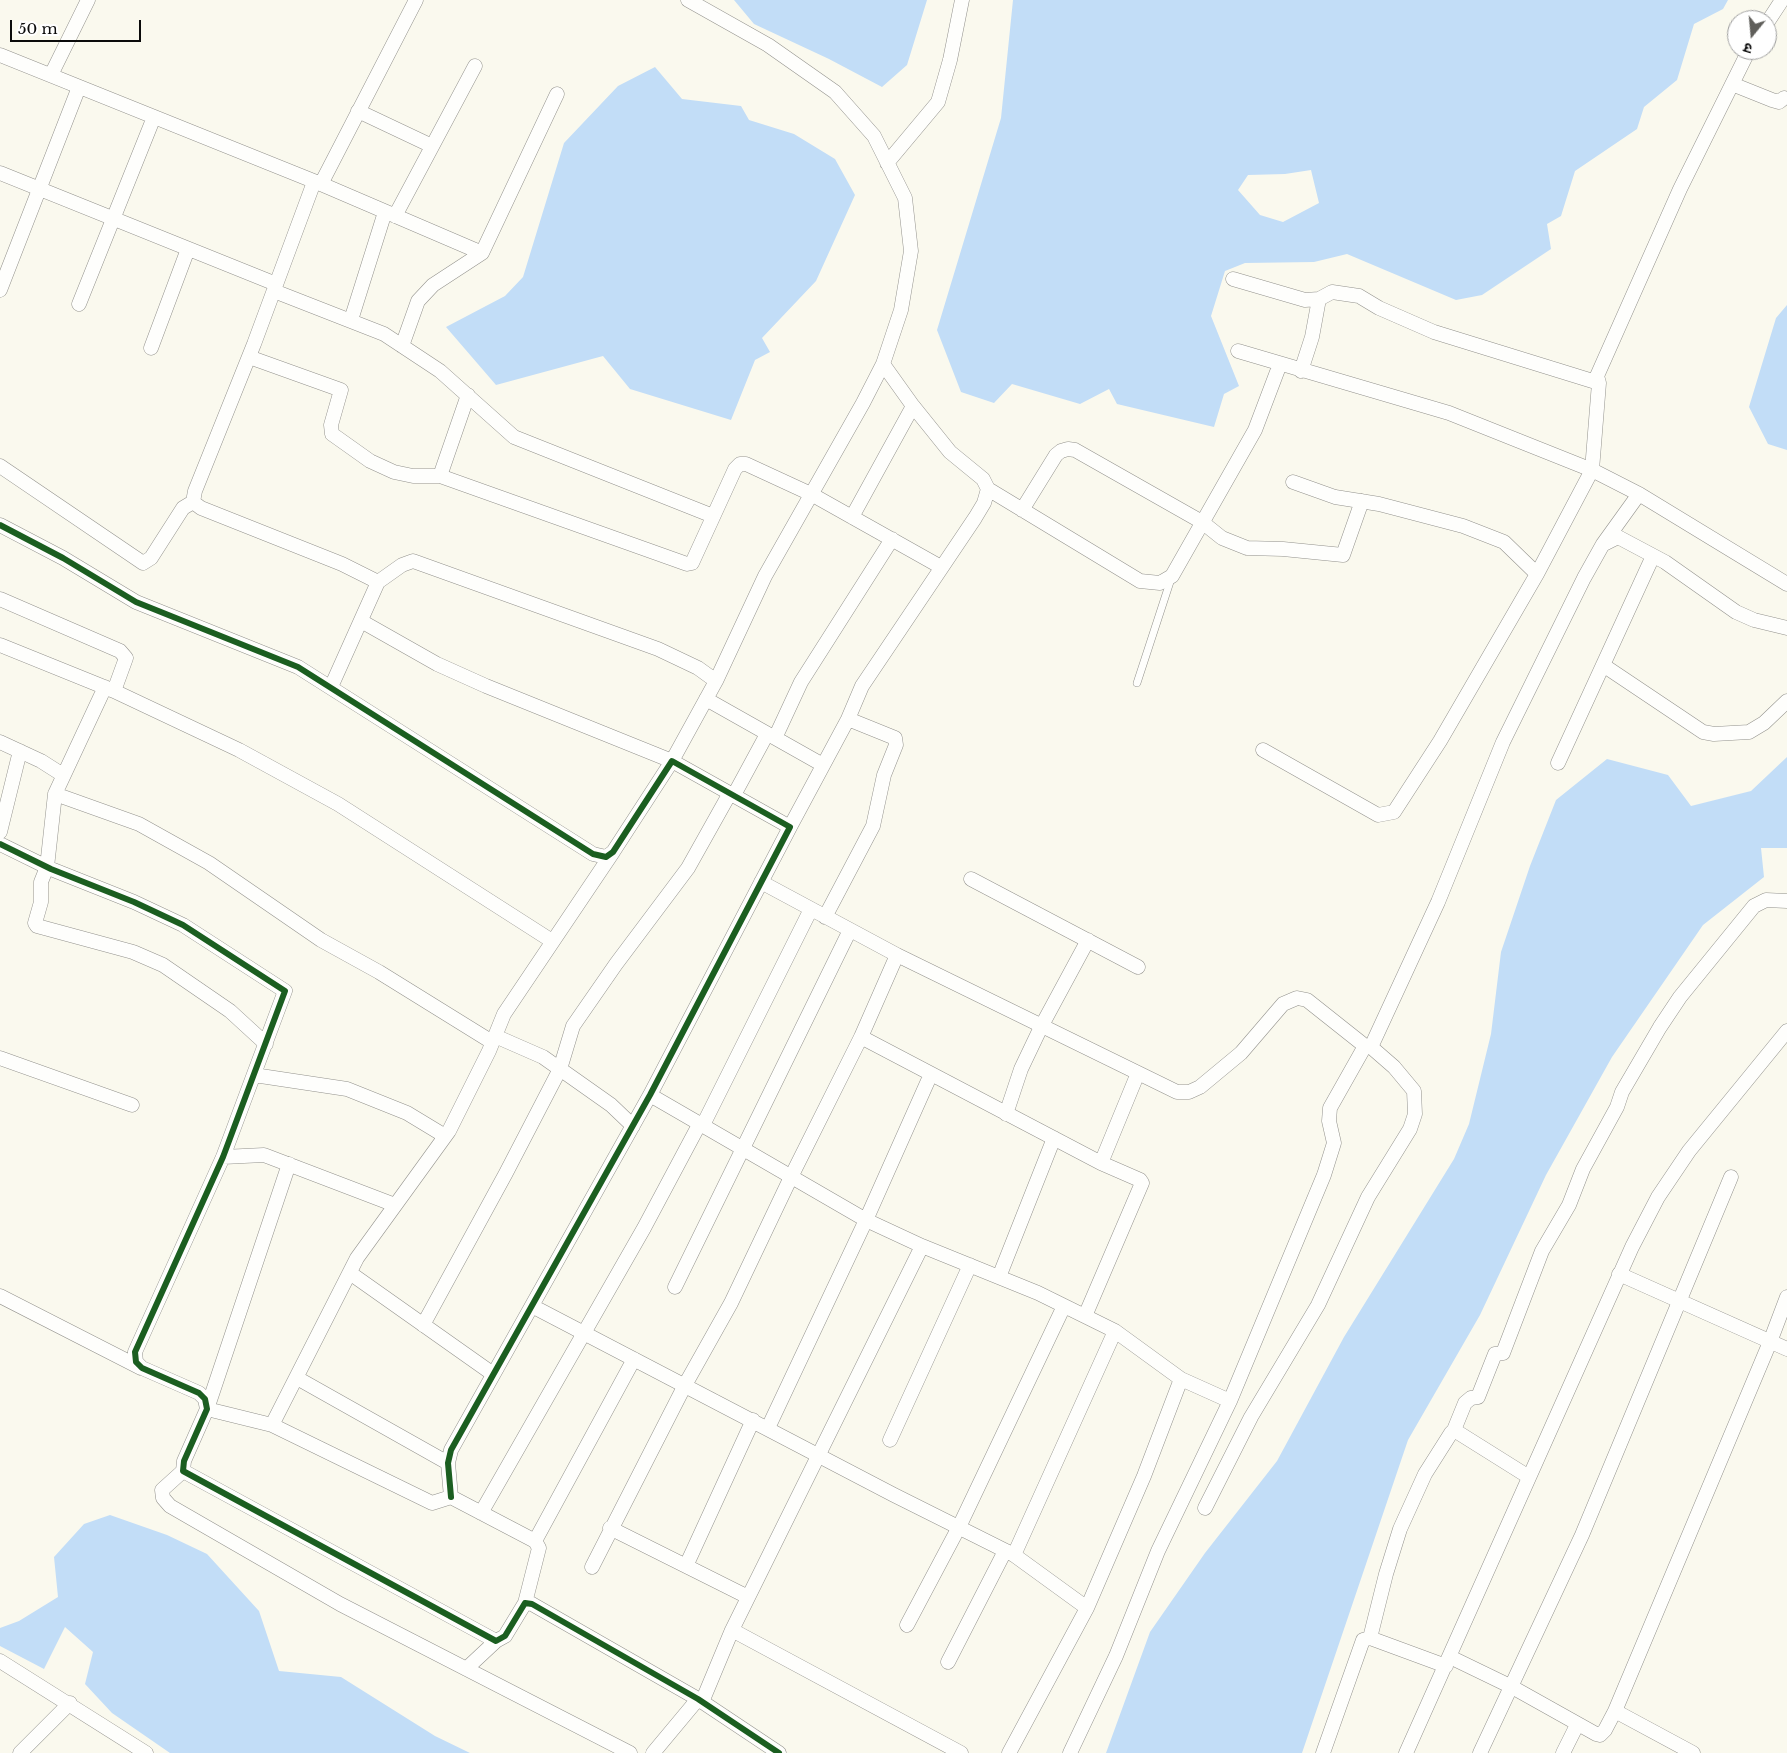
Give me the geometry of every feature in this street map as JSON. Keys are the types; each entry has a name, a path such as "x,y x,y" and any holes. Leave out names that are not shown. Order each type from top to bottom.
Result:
{"street":[{"path":"51,76 88,0"},
{"path":"193,502 194,491 318,183 416,0"},
{"path":"272,1425 357,1258 458,1116 504,1014 672,761 716,681 765,576 883,364 902,310 911,251 905,198 874,136 836,92 768,45 688,0"},
{"path":"888,163 938,102 950,60 962,0"},
{"path":"0,55 318,183 482,253"},
{"path":"1262,750 1378,815 1394,812 1440,741 1537,574 1592,470 1599,383 1597,376 1680,189 1744,60"},
{"path":"352,320 390,214 432,146 474,66"},
{"path":"1732,84 1778,102 1784,98"},
{"path":"0,290 38,188 79,87"},
{"path":"402,346 418,301 433,285 482,253 557,94"},
{"path":"358,111 432,146"},
{"path":"79,304 154,117"},
{"path":"0,173 188,249 384,334 440,370 514,437 714,516"},
{"path":"151,348 188,249"},
{"path":"1233,280 1305,300 1319,299 1332,292 1359,296 1379,308 1434,332 1599,383"},
{"path":"1301,371 1312,337 1319,299"},
{"path":"1238,352 1450,413 1592,470 1639,494 1787,584"},
{"path":"249,357 341,390 332,425 332,434 370,461 394,472 413,476 440,476 687,564 692,563 735,469 740,464 746,464 811,494 941,568"},
{"path":"883,364 913,406 950,452 983,479 988,489 1140,581 1160,583 1172,576 1255,430 1280,364"},
{"path":"440,476 468,395"},
{"path":"852,517 913,406"},
{"path":"1022,510 1056,455 1061,450 1068,449 1075,450 1202,522 1222,538 1246,548 1283,548 1339,556 1345,553 1362,501"},
{"path":"0,466 143,563 151,558 183,508 193,502"},
{"path":"1293,482 1335,497 1379,504 1463,526 1504,542 1537,574"},
{"path":"451,1498 448,1463 451,1450 650,1095 848,719 862,686 984,503 988,489"},
{"path":"1070,1753 1116,1656 1158,1551 1230,1401 1333,1150 1334,1135 1329,1120 1330,1108 1368,1047 1438,902 1503,742 1603,544 1639,494"},
{"path":"193,502 201,508 342,564 378,582"},
{"path":"0,525 63,558 136,602 298,667 594,854 606,857 613,852"},
{"path":"1603,544 1618,538 1691,579 1736,612 1754,620 1787,628"},
{"path":"423,1324 506,1173 560,1069 573,1026 584,1008 688,868 732,794 771,736 801,682 892,539"},
{"path":"1558,763 1653,556"},
{"path":"331,687 378,582 402,565 413,561 658,649 698,668 716,681"},
{"path":"0,599 120,651 126,658 63,775 55,794 48,867 41,882 40,902 35,923 37,926 134,952 163,966 230,1010 266,1044"},
{"path":"361,621 437,664 478,683 672,761 790,827"},
{"path":"0,645 109,689 239,750 338,804 552,941"},
{"path":"1603,665 1667,710 1703,732 1748,732 1764,723 1787,701"},
{"path":"706,699 824,765"},
{"path":"825,917 873,826 884,775 896,745 895,738 848,719"},
{"path":"0,742 63,775"},
{"path":"0,832 20,751"},
{"path":"55,794 148,828 209,863 321,940 494,1039 543,1057 611,1105 633,1126"},
{"path":"0,844 48,867 183,924 284,989 286,994 223,1157 135,1352 136,1362 142,1368"},
{"path":"970,879 1138,966"},
{"path":"761,882 897,956 1177,1092 1189,1092 1200,1087 1240,1053 1283,1004 1297,998 1307,1000 1394,1067 1414,1091 1414,1114 1410,1129 1368,1197 1318,1306 1251,1416 1205,1508"},
{"path":"1370,1638 1386,1574 1400,1529 1438,1451 1454,1430 1465,1403 1471,1398 1478,1397 1495,1354 1503,1353 1542,1251 1569,1205 1582,1169 1617,1107 1622,1092 1680,997 1754,906 1766,900 1787,901"},
{"path":"480,1513 702,1124 811,909"},
{"path":"675,1287 850,930"},
{"path":"1006,1114 1021,1069 1040,1026 1088,940"},
{"path":"592,1567 610,1528 685,1385 732,1303 791,1177 861,1037 897,956"},
{"path":"1406,1753 1619,1274 1658,1197 1689,1151 1787,1031"},
{"path":"861,1037 1101,1163 1140,1180 1142,1183 1085,1316"},
{"path":"0,1058 132,1105"},
{"path":"1101,1163 1138,1073"},
{"path":"768,1428 866,1220 931,1074"},
{"path":"254,1075 347,1089 407,1113 445,1136"},
{"path":"650,1095 866,1220 1085,1316 1115,1331 1181,1379 1230,1401"},
{"path":"999,1277 1054,1138"},
{"path":"223,1157 264,1155 395,1205"},
{"path":"289,1164 207,1409 182,1468 183,1471 162,1490 163,1498 170,1506 340,1604 630,1753"},
{"path":"1480,1753 1582,1535 1731,1177"},
{"path":"653,1753 700,1701 748,1597 922,1246"},
{"path":"890,1440 970,1264"},
{"path":"350,1273 493,1374"},
{"path":"1619,1274 1787,1349"},
{"path":"0,1296 142,1368 199,1394 205,1399 207,1409"},
{"path":"1323,1753 1361,1642 1370,1638 1448,1662 1512,1687 1577,1725 1600,1735 1615,1711 1770,1342 1787,1296"},
{"path":"532,1306 1009,1553 1087,1608"},
{"path":"907,1625 959,1527 1064,1306"},
{"path":"948,1662 1009,1553 1115,1331"},
{"path":"535,1541 634,1359"},
{"path":"297,1378 448,1463"},
{"path":"1009,1753 1087,1608 1144,1476 1181,1379"},
{"path":"207,1409 272,1425 432,1504 451,1498 535,1541 538,1548 525,1603 505,1636 496,1641 466,1669"},
{"path":"686,1566 753,1420"},
{"path":"1454,1430 1529,1477"},
{"path":"183,1471 496,1641"},
{"path":"610,1528 748,1597"},
{"path":"525,1603 532,1604 700,1701 779,1753"},
{"path":"732,1630 961,1753"},
{"path":"0,1661 70,1703 146,1753"},
{"path":"20,1753 70,1703"},
{"path":"1615,1711 1693,1753"},
{"path":"1564,1753 1577,1725"}],"lane":[{"path":"1137,683 1172,576"}],"water":[{"path":"734,0 927,0 907,65 882,87 829,59 754,24"},
{"path":"1013,0 1728,0 1723,9 1694,24 1677,80 1644,107 1637,129 1575,171 1561,216 1547,224 1551,249 1482,295 1456,300 1347,254 1314,262 1245,263 1225,271 1211,316 1239,386 1224,394 1214,427 1117,404 1109,389 1080,404 1012,384 994,403 961,392 937,330 1001,118","holes":["1311,170 1319,203 1283,222 1260,215 1238,190 1248,175 1285,174"]},
{"path":"655,67 682,99 741,106 749,120 794,134 835,159 855,195 816,281 762,338 770,352 755,360 731,420 630,389 603,356 496,385 446,327 505,296 523,277 564,143 618,86"},
{"path":"1787,305 1787,450 1768,444 1749,407 1776,318"},
{"path":"1787,757 1787,848 1761,848 1764,877 1703,925 1612,1057 1546,1175 1480,1315 1408,1440 1302,1753 1106,1753 1150,1632 1205,1553 1277,1461 1344,1337 1454,1159 1469,1124 1491,1034 1501,952 1530,866 1556,800 1607,759 1668,775 1691,806 1751,791"},
{"path":"110,1515 167,1535 207,1554 259,1611 279,1671 341,1677 435,1736 470,1753 170,1753 112,1713 85,1684 93,1652 65,1627 44,1669 0,1646 0,1628 19,1621 58,1597 54,1557 84,1524"}],"cycle path":[{"path":"0,525 63,558 136,602 298,667 593,854 606,857 613,852 672,761 790,827 650,1095 451,1450 448,1463 451,1497"},
{"path":"0,844 51,869 134,902 183,925 285,991 223,1157 135,1352 136,1362 142,1368 199,1393 205,1399 207,1409 184,1461 183,1471 496,1641 505,1636 525,1603 532,1604 698,1699 779,1753"}]}
